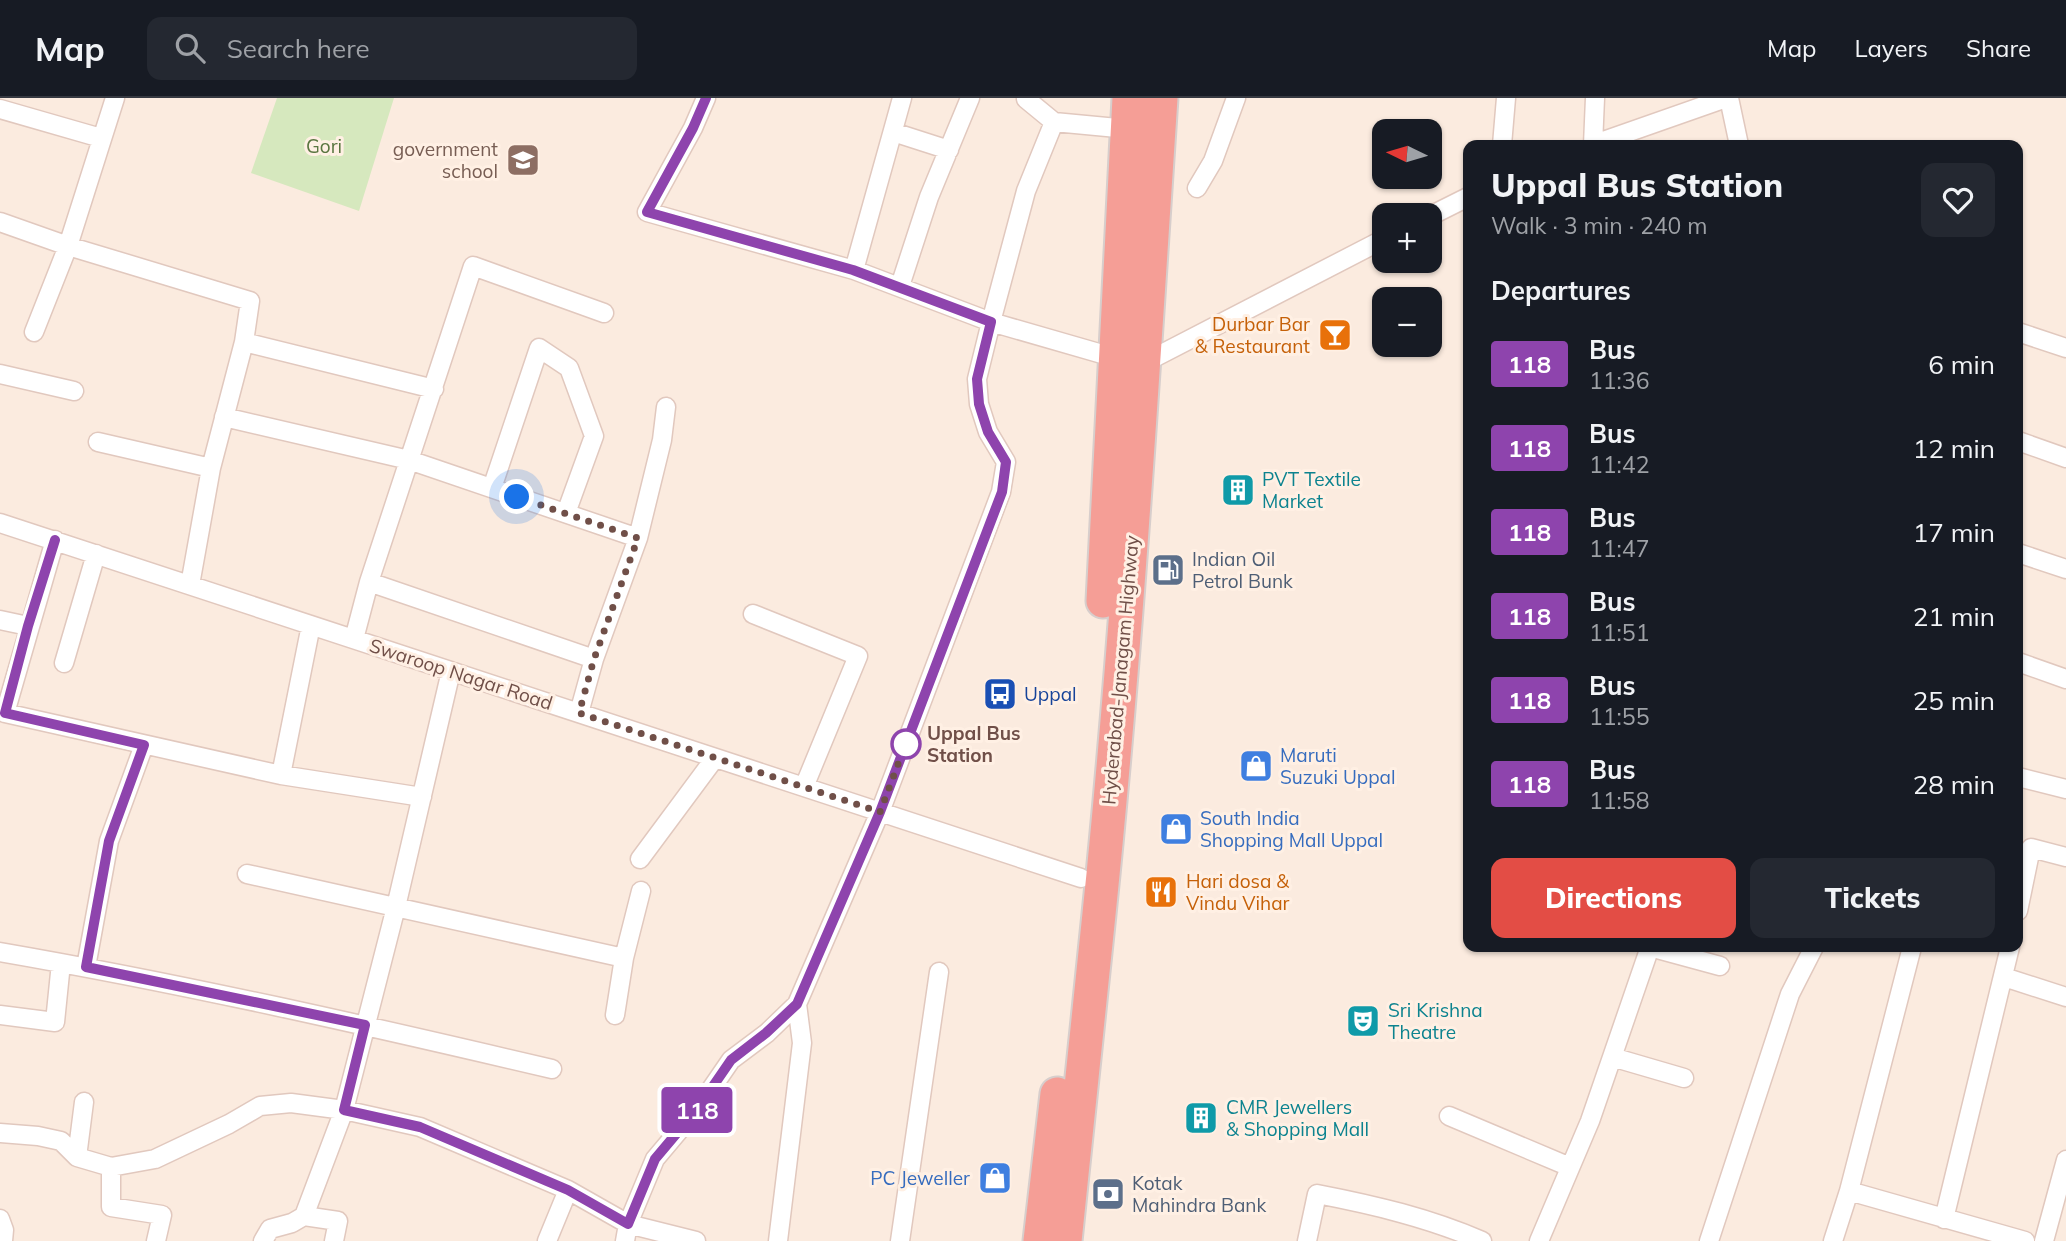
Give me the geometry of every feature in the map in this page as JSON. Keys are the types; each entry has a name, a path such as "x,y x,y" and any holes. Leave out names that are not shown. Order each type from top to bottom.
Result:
{"highway":[{"name":"Hyderabad-Janagam Highway","path":"1065,1241 1062,1153 1107,546 1161,98"},
{"name":"Hyderabad-Janagam Highway","path":"1041,1241 1062,1153 1099,916 1135,495 1130,360 1128,113"}],"street":[{"path":"34,332 68,246 114,98"},
{"path":"706,98 693,128 647,212 853,270 991,322 1130,360 1372,245"},
{"path":"853,270 902,98"},
{"path":"900,286 929,197 970,98"},
{"path":"1197,188 1213,161 1236,98"},
{"path":"1502,140 1506,98"},
{"path":"1592,140 1595,98"},
{"path":"1606,140 1727,98 1738,140"},
{"path":"1026,99 1054,122 1128,113"},
{"path":"0,109 101,138"},
{"path":"626,1232 655,1159 698,1108 731,1060 797,1004 880,812 1002,492 1006,462 988,432 979,404 977,379 1026,191 1054,122"},
{"path":"893,132 949,150"},
{"path":"1442,210 1463,200"},
{"path":"0,222 68,246 250,301 244,342 211,468 190,585"},
{"path":"354,639 369,582 473,266 604,313"},
{"path":"2023,334 2066,348"},
{"path":"244,342 434,389"},
{"path":"492,488 539,348 569,368 594,436 566,513"},
{"path":"0,374 74,391"},
{"path":"579,713 594,659 638,538 662,440 666,407"},
{"path":"224,417 409,460 638,538"},
{"path":"98,442 211,468"},
{"path":"2023,443 2066,458"},
{"name":"Swaroop Nagar Road","path":"0,523 1081,878"},
{"path":"55,540 5,713 281,775 422,797"},
{"path":"64,663 96,554"},
{"path":"2023,554 2066,569"},
{"path":"369,582 594,659"},
{"path":"753,614 858,656 804,787"},
{"path":"0,620 28,626"},
{"path":"281,775 311,625"},
{"path":"2023,664 2066,679"},
{"path":"304,1216 344,1110 396,907 450,671"},
{"path":"86,967 109,841 144,745"},
{"path":"639,859 715,758"},
{"path":"2023,778 2066,789"},
{"path":"2023,887 2031,848 2066,857"},
{"path":"247,873 624,958"},
{"path":"615,1015 624,958 641,891"},
{"path":"0,952 86,967 365,1025 552,1069"},
{"path":"1539,1241 1590,1121 1648,952"},
{"path":"1668,952 1720,966"},
{"path":"1709,1241 1790,994 1811,952"},
{"path":"1833,1241 1849,1191 1912,952"},
{"path":"1951,1228 2009,952"},
{"path":"0,1015 55,1022 61,963"},
{"path":"900,1241 939,972"},
{"path":"2004,977 2066,997"},
{"path":"778,1241 802,1043 797,1004"},
{"path":"1612,1057 1684,1077"},
{"path":"77,1157 84,1102"},
{"path":"0,1133 38,1136 61,1142 77,1157 111,1167 155,1158 229,1124 260,1106 291,1103 344,1110 420,1127 568,1190 626,1232 696,1241"},
{"path":"1449,1116 1570,1167"},
{"path":"2043,1241 2066,1160"},
{"path":"111,1167 111,1207 162,1215 156,1241"},
{"path":"547,1241 568,1190"},
{"path":"1849,1191 1951,1228 2025,1241"},
{"path":"1307,1241 1317,1194 1381,1206 1447,1226 1482,1241"},
{"path":"263,1241 270,1229 292,1223 304,1216 338,1221 334,1241"},
{"path":"0,1219 5,1230 3,1241"}],"green space":[{"name":"Gori","path":"277,98 394,98 359,211 251,173"}],"bus line":[{"name":"118","path":"55,540 5,713 144,745 109,841 86,967 365,1025 344,1110 420,1127 568,1190 628,1224 655,1159 698,1108 731,1060 797,1004 880,812 1002,492 1006,462 988,432 979,404 977,379 991,322 853,270 647,212 693,128 706,98"}],"place":[{"name":"government school","path":"523,160"},
{"name":"Durbar Bar & Restaurant","path":"1335,335"},
{"name":"PVT Textile Market","path":"1238,490"},
{"name":"Indian Oil Petrol Bunk","path":"1168,570"},
{"name":"Uppal","path":"1000,694"},
{"name":"Uppal Bus Station","path":"906,744"},
{"name":"Maruti Suzuki Uppal","path":"1256,766"},
{"name":"South India Shopping Mall Uppal","path":"1176,829"},
{"name":"Hari dosa & Vindu Vihar","path":"1161,892"},
{"name":"Sri Krishna Theatre","path":"1363,1021"},
{"name":"CMR Jewellers & Shopping Mall","path":"1201,1118"},
{"name":"PC Jeweller","path":"995,1178"},
{"name":"Kotak Mahindra Bank","path":"1108,1194"}],"route":[{"path":"517,497 638,538 594,659 579,713 880,812 908,738 906,744"}]}
